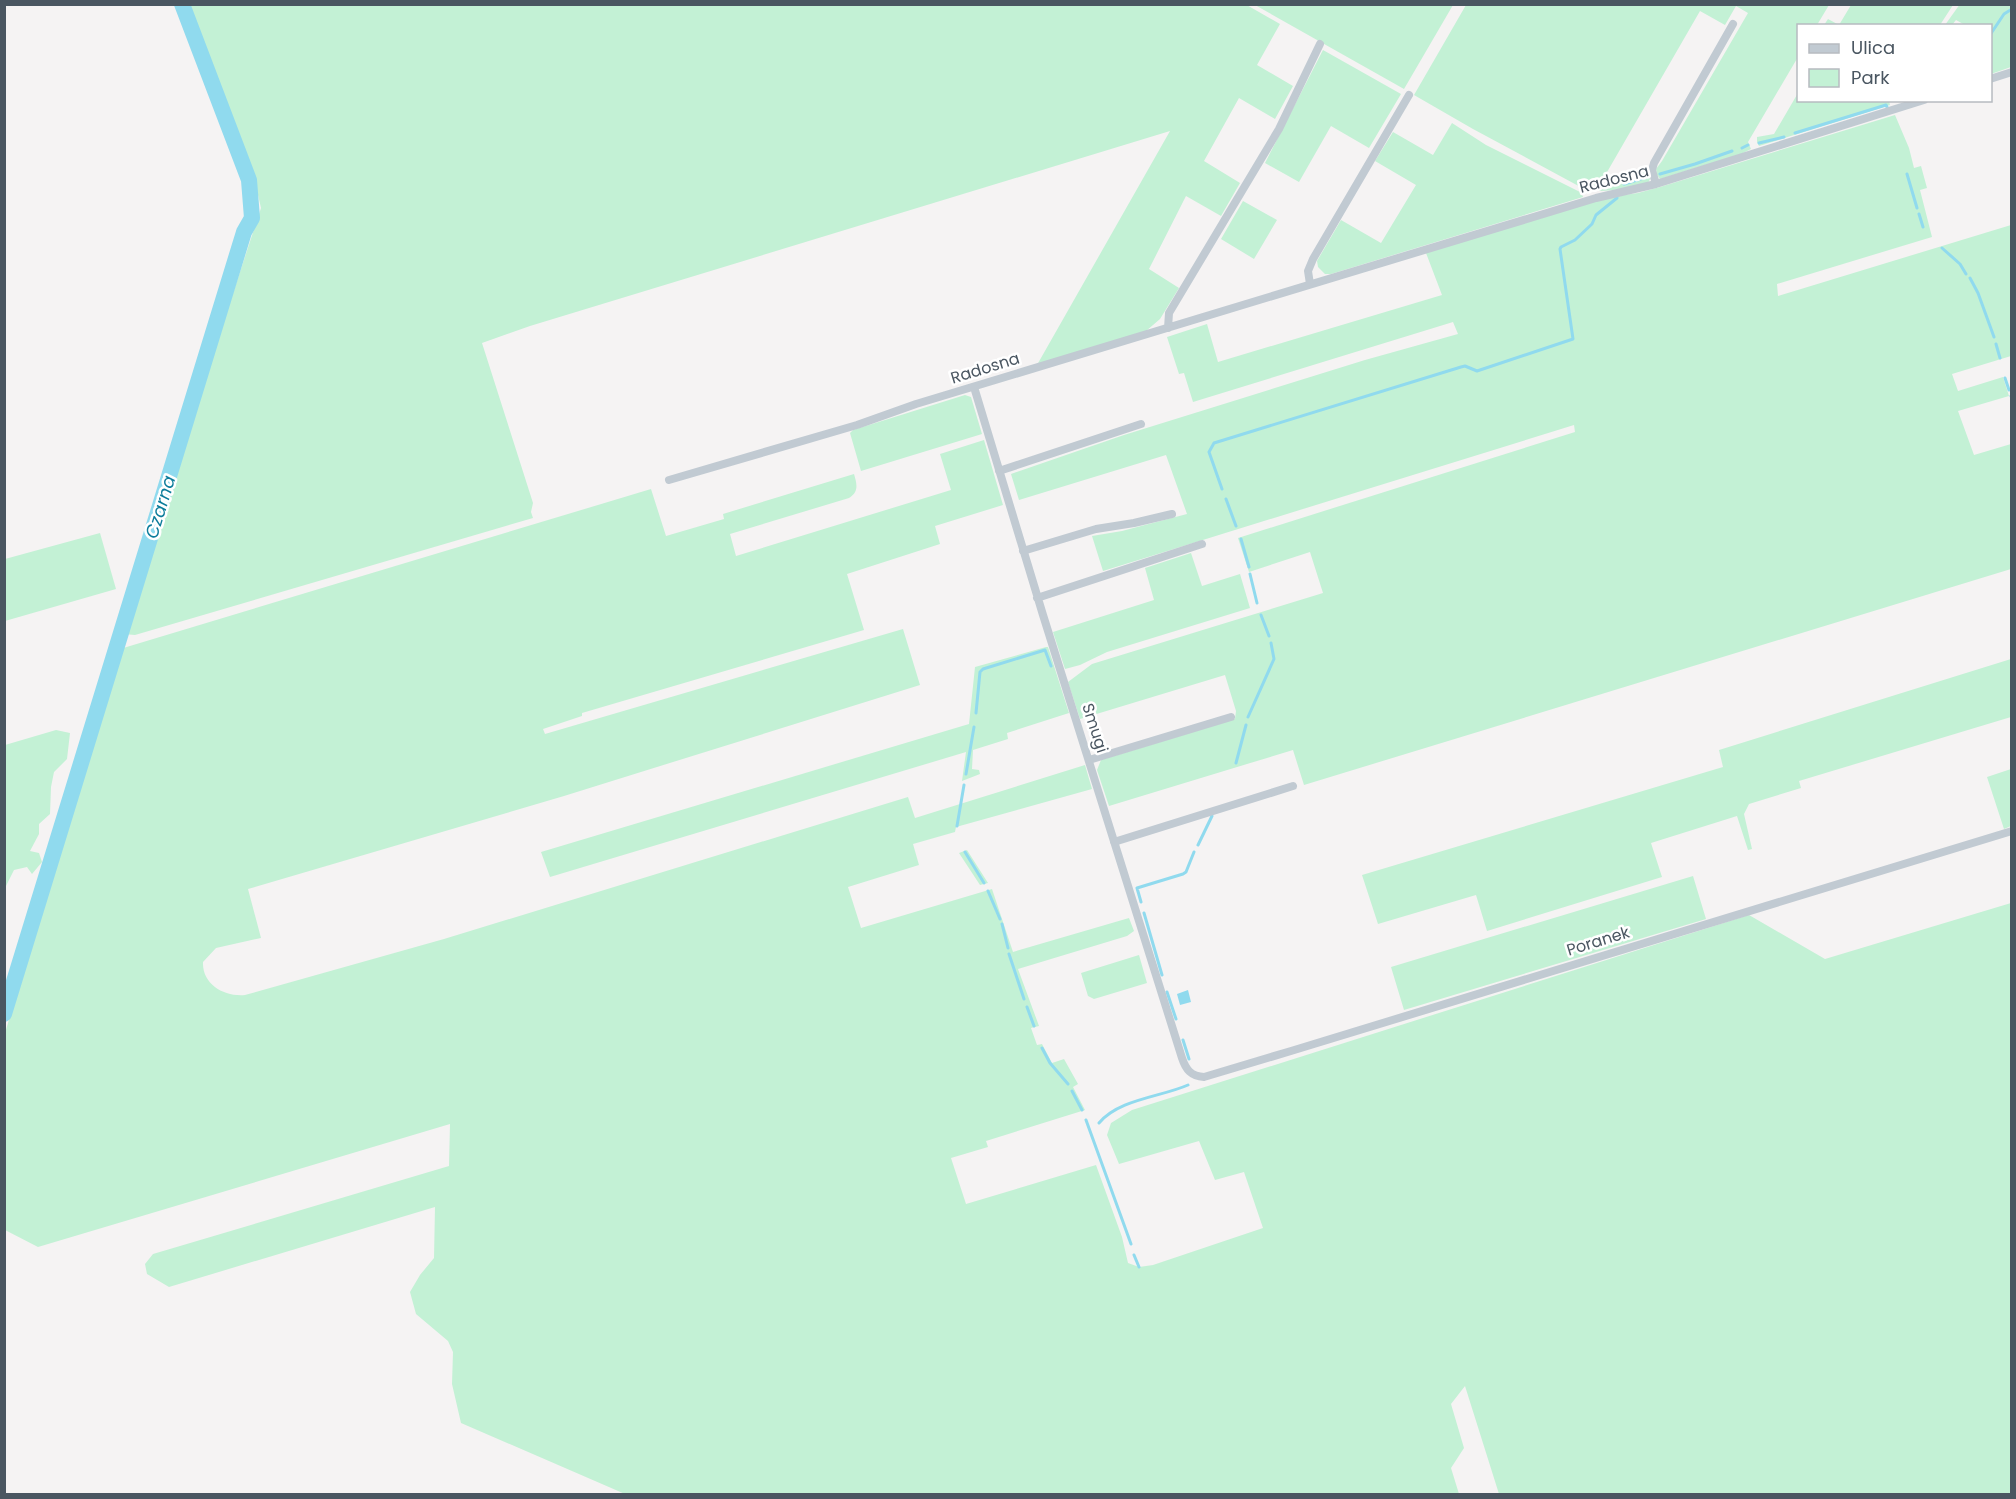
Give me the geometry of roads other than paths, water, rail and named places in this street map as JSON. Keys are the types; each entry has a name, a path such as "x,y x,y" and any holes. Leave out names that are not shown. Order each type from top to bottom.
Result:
{"street":[{"path":"1656,184 1652,170 1654,163 1733,24"},
{"path":"1168,328 1169,313 1279,129 1320,44"},
{"path":"1992,78 2012,72"},
{"path":"1310,284 1308,271 1313,259 1409,95"},
{"name":"Radosna","path":"669,480 857,425 916,404 1310,284 1614,193 1656,184 1918,102"},
{"name":"Smugi","path":"974,387 1143,940 1182,1058 1185,1066 1193,1075"},
{"path":"999,471 1142,424"},
{"path":"1023,551 1096,529 1134,524 1172,514"},
{"path":"1037,598 1202,544"},
{"path":"1089,760 1232,717"},
{"path":"1114,842 1293,786"},
{"name":"Poranek","path":"1193,1075 1204,1077 2012,831"}],"water":[{"path":"1188,990 1191,1002 1180,1005 1177,994"}],"waterway":[{"name":"Czarna","path":"4,1014 244,232 252,218 249,180 182,4"},
{"path":"1992,32 2004,14 2012,9"},
{"path":"1795,133 1886,105 1887,107"},
{"path":"1759,143 1784,137"},
{"path":"1742,148 1748,145"},
{"path":"1660,174 1732,151"},
{"path":"1907,174 1917,208"},
{"path":"1624,184 1647,177"},
{"path":"1222,489 1209,452 1214,443 1461,367 1465,366 1477,371 1573,339 1560,249 1575,240 1592,224 1596,215 1617,198"},
{"path":"1919,214 1923,227"},
{"path":"1942,248 1960,264 1966,274"},
{"path":"1970,278 1994,337"},
{"path":"1996,344 2000,358"},
{"path":"2005,378 2009,390"},
{"path":"1226,499 1236,526"},
{"path":"1241,539 1249,567"},
{"path":"1250,574 1257,603"},
{"path":"1261,615 1269,636"},
{"path":"1248,717 1274,659 1271,643"},
{"path":"976,713 980,672 983,669 1045,650 1051,666"},
{"path":"1236,763 1246,725"},
{"path":"966,774 974,727"},
{"path":"957,826 964,785"},
{"path":"1198,845 1212,816"},
{"path":"965,852 984,883"},
{"path":"1141,902 1137,888 1183,874 1194,852"},
{"path":"988,891 1000,919"},
{"path":"1144,913 1162,975"},
{"path":"1002,924 1008,948"},
{"path":"1009,954 1024,999"},
{"path":"1167,992 1176,1019"},
{"path":"1027,1007 1034,1026"},
{"path":"1183,1040 1189,1059"},
{"path":"1042,1048 1050,1063 1068,1084"},
{"path":"1099,1123 1107,1115 1129,1104 1188,1085"},
{"path":"1072,1091 1082,1110"},
{"path":"1086,1120 1131,1244"},
{"path":"1134,1255 1139,1267"}]}
